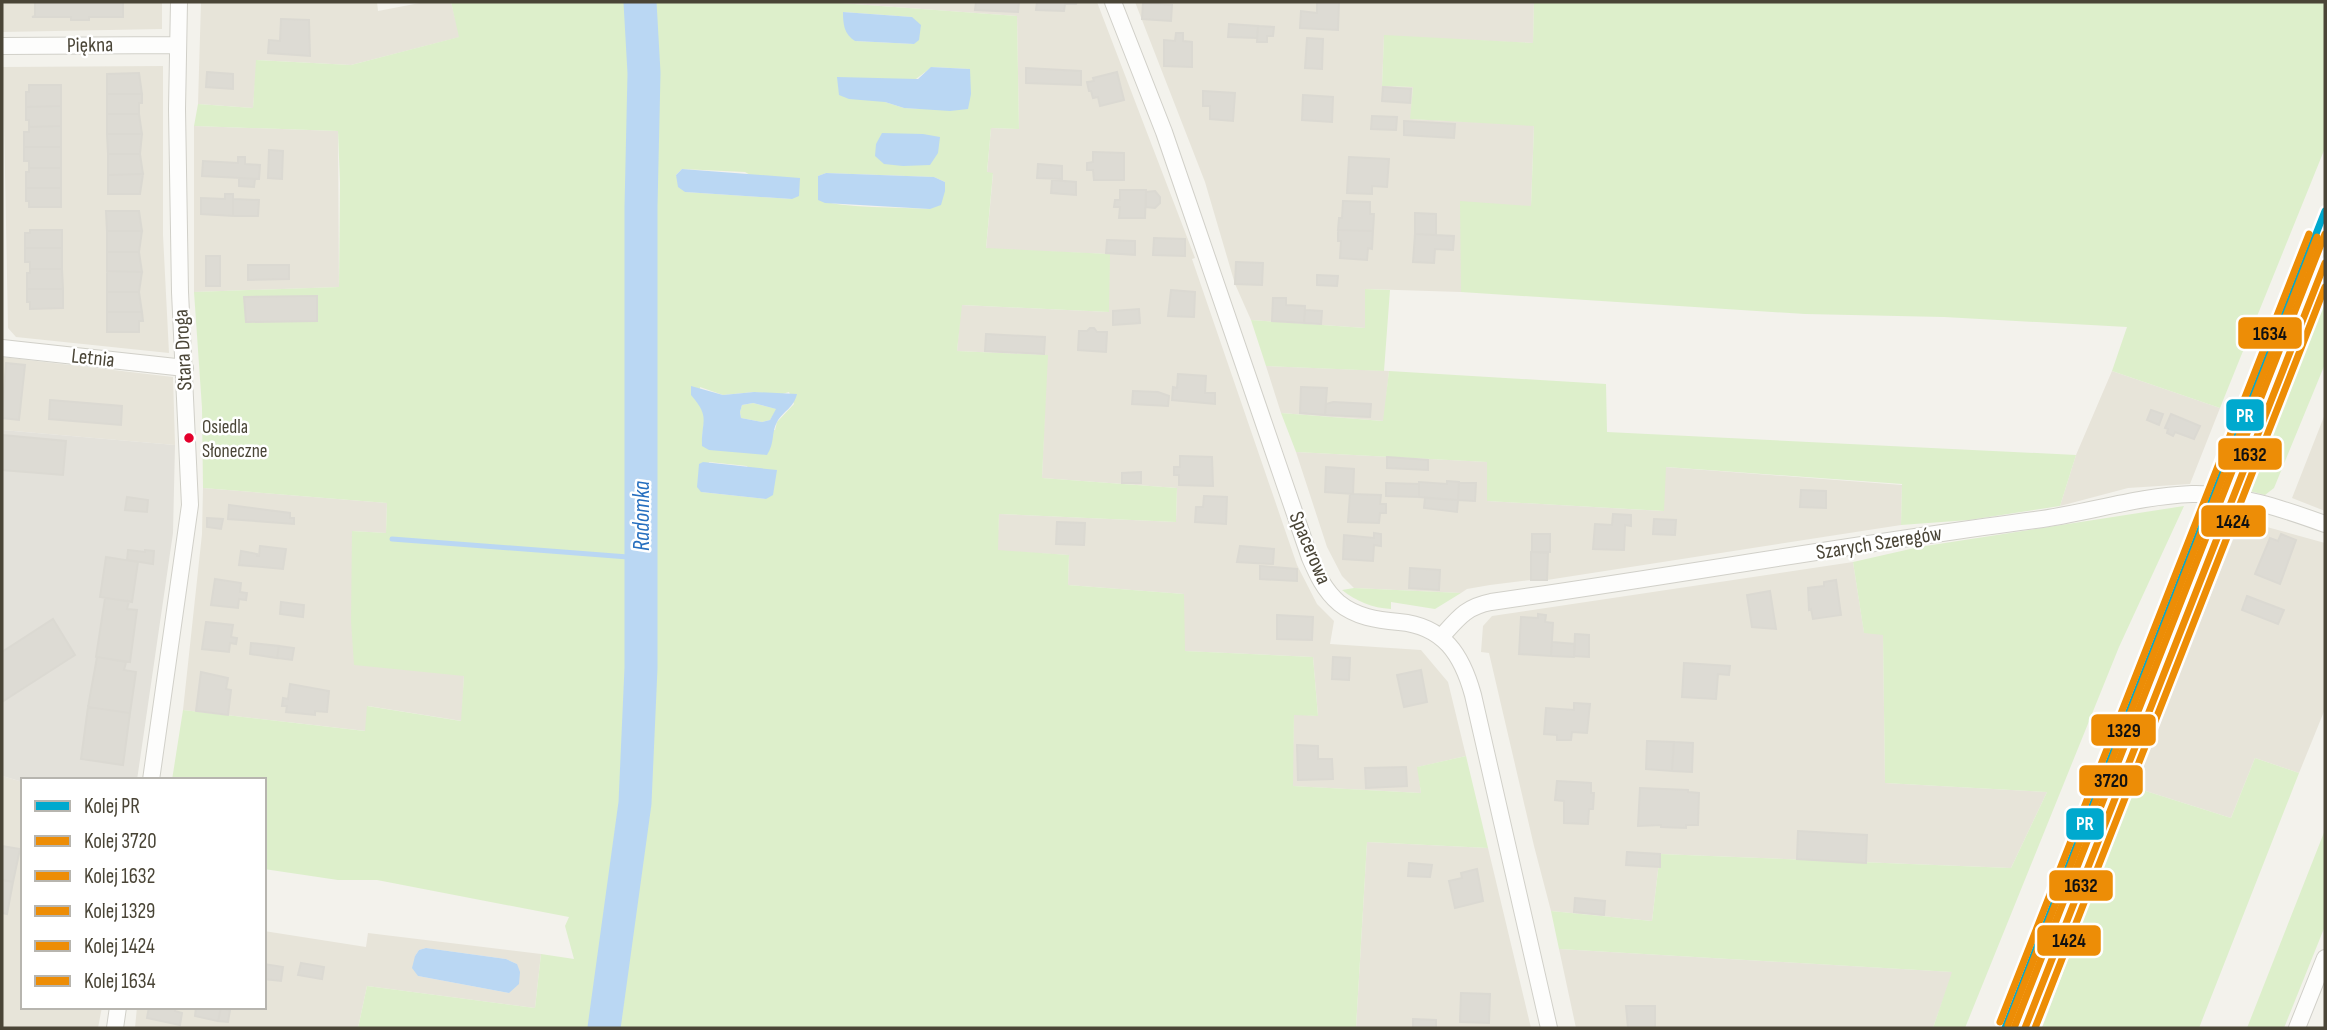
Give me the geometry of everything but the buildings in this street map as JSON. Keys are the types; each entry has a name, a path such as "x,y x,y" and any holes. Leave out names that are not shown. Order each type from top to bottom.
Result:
{"street":[{"name":"Stara Droga","path":"151,778 190,505 180,292 177,109 179,2"},
{"name":"Spacerowa","path":"1113,2 1164,132 1306,548 1321,583 1338,602 1354,612 1374,619 1410,623 1442,636"},
{"name":"Piękna","path":"2,46 178,45"},
{"name":"Letnia","path":"2,348 185,368"},
{"name":"Szarych Szeregów","path":"1442,636 1475,605 2048,518 2146,498 2193,494 2224,497 2273,506 2325,524"},
{"path":"1442,636 1463,664 1471,686 1549,1028"},
{"path":"2297,1028 2325,958"},
{"path":"115,1028 118,1009"}],"shaded area":[{"path":"2,2 162,2 162,29 2,32"},
{"path":"201,2 377,2 378,11 425,2 451,2 460,37 351,65 257,60 253,108 198,104"},
{"path":"827,2 1097,2 1195,258 1192,259 1297,565 1317,604 1334,621 1330,644 1421,650 1448,682 1466,756 1418,767 1421,793 1292,786 1294,714 1318,716 1313,657 1184,651 1184,594 1068,585 1069,555 997,551 999,514 1176,522 1177,488 1042,478 1047,355 957,351 961,305 1109,312 1109,254 986,249 993,174 987,173 991,128 1019,129 1017,16"},
{"path":"1135,2 1534,2 1533,43 1384,36 1382,86 1413,87 1411,119 1534,125 1531,206 1461,265 1461,292 1366,289 1365,328 1251,320 1235,284 1205,182"},
{"path":"163,66 163,235 169,353 16,337 8,328 3,67"},
{"path":"194,126 338,131 339,287 194,292"},
{"path":"2,357 173,377 175,445 2,430"},
{"path":"1266,366 1389,371 1384,421 1281,413"},
{"path":"2112,371 2220,408 2190,484 2128,488 2060,506 2076,455"},
{"path":"2325,414 2325,511 2292,498"},
{"path":"2,430 175,445 173,533 137,778 21,778 21,781 2,776"},
{"path":"1296,452 1488,462 1487,501 1663,511 1665,467 1902,485 1901,525 1547,580 1490,585 1467,589 1461,593 1354,588 1342,576 1327,547"},
{"path":"203,488 387,503 386,533 352,531 464,675 462,721 368,706 366,731 183,710 202,534"},
{"path":"2241,520 2325,543 2325,709 2299,773 2255,758 2231,818 2133,787"},
{"path":"1853,562 1864,632 1883,634 1885,783 2047,792 2011,868 1660,854 1652,921 1551,911 1489,653 1481,652 1483,626 1492,616"},
{"path":"2,776 21,781 21,1009 102,1009 98,1028 2,1028"},
{"path":"1367,842 1488,848 1531,1028 1356,1028"},
{"path":"266,931 366,947 368,933 541,954 535,1008 367,986 358,1028 135,1028 137,1009 266,1009","holes":["426,948 506,959 517,964 509,993 418,976 415,956 419,950"]},
{"path":"1559,949 1953,972 1933,1028 1576,1028"}],"green space":[{"path":"451,2 827,2 1017,16 1019,129 991,128 987,172 993,173 986,248 1110,254 1109,312 962,305 957,351 1048,355 1042,478 1177,488 1176,522 999,514 998,550 1069,555 1068,585 1184,594 1185,651 1313,657 1318,716 1294,715 1293,786 1421,793 1417,767 1466,756 1488,848 1367,842 1356,1028 358,1028 367,986 535,1008 541,954 574,959 565,926 569,917 377,880 338,880 266,869 266,778 172,778 183,710 365,731 367,706 461,721 464,676 354,665 351,621 352,531 386,533 387,503 203,488 202,408 194,292 339,287 340,183 338,131 194,126 198,104 253,108 256,60 351,65 459,37","holes":["843,12 912,17 914,44 855,41","932,67 970,69 922,109 904,108 885,102","682,169 745,172 792,199 685,192 676,175","826,173 934,177 945,182 930,209 872,207 818,199 818,176","700,387 723,395 754,392 779,395 789,392 794,404 777,422 775,430 702,437 705,417 700,405","709,462 747,466 766,499 701,492"]},
{"path":"1534,2 2325,2 2325,148 2220,408 2112,371 2127,327 1944,317 1805,314 1461,292 1460,201 1531,206 1534,126 1410,119 1413,87 1382,86 1384,35 1533,43"},
{"path":"2325,265 2325,364 2274,488 2265,495 2242,489 2243,481"},
{"path":"1365,289 1390,290 1384,371 1266,366 1251,320 1365,328"},
{"path":"1389,371 1606,384 1607,432 2076,455 2060,506 1969,520 1901,525 1902,484 1666,467 1664,511 1487,501 1487,462 1296,452 1281,413 1383,421"},
{"path":"753,403 777,409 770,420 762,422 741,418 742,405"},
{"path":"2184,506 2119,647 1965,1028 1933,1028 1952,972 1559,949 1551,911 1652,921 1660,854 2011,868 2047,792 1885,783 1883,635 1864,633 1853,562 1919,547"},
{"path":"1354,588 1461,593 1435,609 1391,602 1391,609 1365,603 1342,590"},
{"path":"2255,758 2299,773 2199,1028 2042,1028 2133,787 2231,818"},
{"path":"2325,830 2325,926 2284,1028 2247,1028"}],"water":[{"path":"843,12 912,17 921,25 919,40 914,44 855,41 845,28"},
{"path":"931,67 970,69 971,94 968,109 950,111 904,108 885,102 849,99 839,95 837,77 918,79"},
{"path":"882,133 940,137 938,153 930,165 884,164 875,156 876,144"},
{"path":"682,169 800,178 799,196 792,199 685,192 678,187 676,175"},
{"path":"826,173 934,177 945,182 945,191 941,205 930,209 825,203 818,200 818,176"},
{"path":"691,386 723,395 754,392 797,394 777,422 767,455 709,450 702,446 703,414 691,395","holes":["753,403 776,409 770,420 762,422 741,418 742,405"]},
{"path":"703,462 777,470 773,495 766,499 701,492 697,487 699,464"},
{"path":"426,948 506,959 517,964 520,972 519,984 509,993 418,976 412,968 415,956 419,950"}],"waterway":[{"name":"Radomka","path":"604,1028 635,803 641,668 641,207 644,73 640,2"},
{"path":"392,539 641,558"}],"rail line":[{"name":"PR","path":"2005,1028 2325,211"},
{"name":"1634","path":"2000,1022 2309,234"},
{"name":"3720","path":"2014,1028 2325,234"},
{"name":"1329","path":"2008,1025 2317,237"},
{"name":"1632","path":"2025,1028 2325,263"},
{"name":"1424","path":"2035,1028 2325,287"}],"place":[{"name":"Osiedla Słoneczne","path":"189,438"}]}
